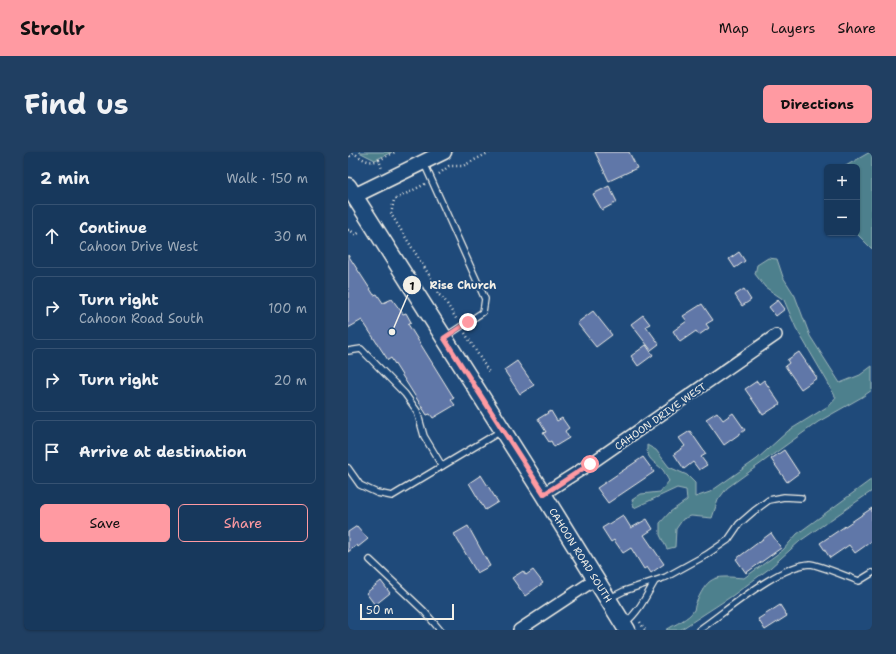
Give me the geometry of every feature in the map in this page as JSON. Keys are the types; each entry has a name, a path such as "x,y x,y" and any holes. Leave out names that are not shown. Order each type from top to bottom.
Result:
{"main road":[{"name":"CAHOON ROAD SOUTH","path":"350,194 544,494 625,627"}],"street":[{"path":"350,194 388,180 444,152"},
{"name":"CAHOON DRIVE WEST","path":"544,494 590,464 776,335"},
{"path":"519,630 596,579"}],"lane":[{"path":"424,162 430,180 485,299 483,312 444,338"},
{"path":"348,351 361,349 406,394 417,411 424,436 442,466"},
{"path":"348,468 360,485 377,493 392,496 503,430"},
{"path":"608,599 624,591 655,581 680,570 716,549 728,540 739,524 769,500 784,497 801,498"},
{"path":"370,560 424,611 440,630"},
{"path":"699,630 770,579 796,566 811,564 859,581 872,573"},
{"path":"625,627 633,617 655,581"}],"path":[{"path":"348,152 349,157 354,153 362,159 373,162 395,152"},
{"path":"490,152 462,166 449,166 430,180 397,198 394,200 391,214 436,286 438,294 444,299 490,374"},
{"path":"379,160 397,198"}],"green space":[{"path":"359,152 392,152 375,160"},
{"path":"872,152 872,249 859,236 860,164 849,164"},
{"path":"768,258 777,259 783,277 795,296 810,336 840,383 860,375 872,366 872,390 818,422 727,488 718,500 712,518 691,516 683,519 676,529 675,547 667,549 660,535 660,523 670,512 687,500 686,490 677,488 634,508 632,500 641,494 660,492 669,481 663,470 649,457 647,445 656,450 669,467 687,475 695,483 695,497 710,492 757,459 788,431 830,405 836,398 796,328 784,300 765,287 755,274 757,265"},
{"path":"872,479 872,491 800,541 770,568 732,596 680,630 666,630 692,613 701,592 710,581 720,577 744,578 783,550 797,534"}],"building":[{"path":"595,152 629,152 637,168 609,181"},
{"path":"609,186 617,202 602,210 593,194"},
{"path":"739,252 745,261 735,268 729,259"},
{"path":"348,255 374,295 377,294 383,303 392,299 403,314 406,313 411,322 408,324 454,398 451,400 455,405 433,418 430,414 427,415 391,358 388,360 362,320 348,328"},
{"path":"744,289 751,300 742,306 735,295"},
{"path":"778,300 785,309 776,316 769,307"},
{"path":"702,304 713,320 706,324 709,328 699,335 696,331 680,342 673,331 687,321 683,316"},
{"path":"593,311 612,335 596,347 577,323"},
{"path":"643,315 650,324 646,326 659,344 651,350 631,324"},
{"path":"646,345 653,355 638,366 631,356"},
{"path":"799,352 817,378 801,389 785,366 789,363 787,360"},
{"path":"517,361 534,385 520,394 504,370"},
{"path":"764,380 780,404 763,415 745,389 757,381 759,384"},
{"path":"551,411 557,421 562,418 569,428 565,431 569,438 554,447 551,441 549,442 543,433 546,432 538,419"},
{"path":"717,412 723,420 733,413 745,430 724,445 706,419"},
{"path":"690,431 706,454 701,457 707,465 699,470 693,462 684,469 674,454 685,446 679,438"},
{"path":"784,450 799,473 787,482 771,459"},
{"path":"643,457 654,472 608,503 597,488"},
{"path":"481,475 498,502 485,510 469,483"},
{"path":"872,508 872,541 855,553 849,545 830,558 820,543"},
{"path":"623,515 631,528 647,519 653,529 644,535 664,564 651,573 647,567 644,569 631,548 623,553 614,540 611,542 602,528"},
{"path":"357,526 368,539 358,547 357,545 348,552 348,532"},
{"path":"468,526 490,566 477,573 454,534"},
{"path":"771,533 781,548 746,573 736,559"},
{"path":"533,570 543,583 525,596 512,578 523,571 526,575"},
{"path":"381,581 390,593 375,605 366,593"},
{"path":"780,605 787,616 765,630 758,619"}],"place":[{"name":"Rise Church","path":"392,332"}],"route":[{"path":"468,322 444,338 544,494 590,464"}]}
